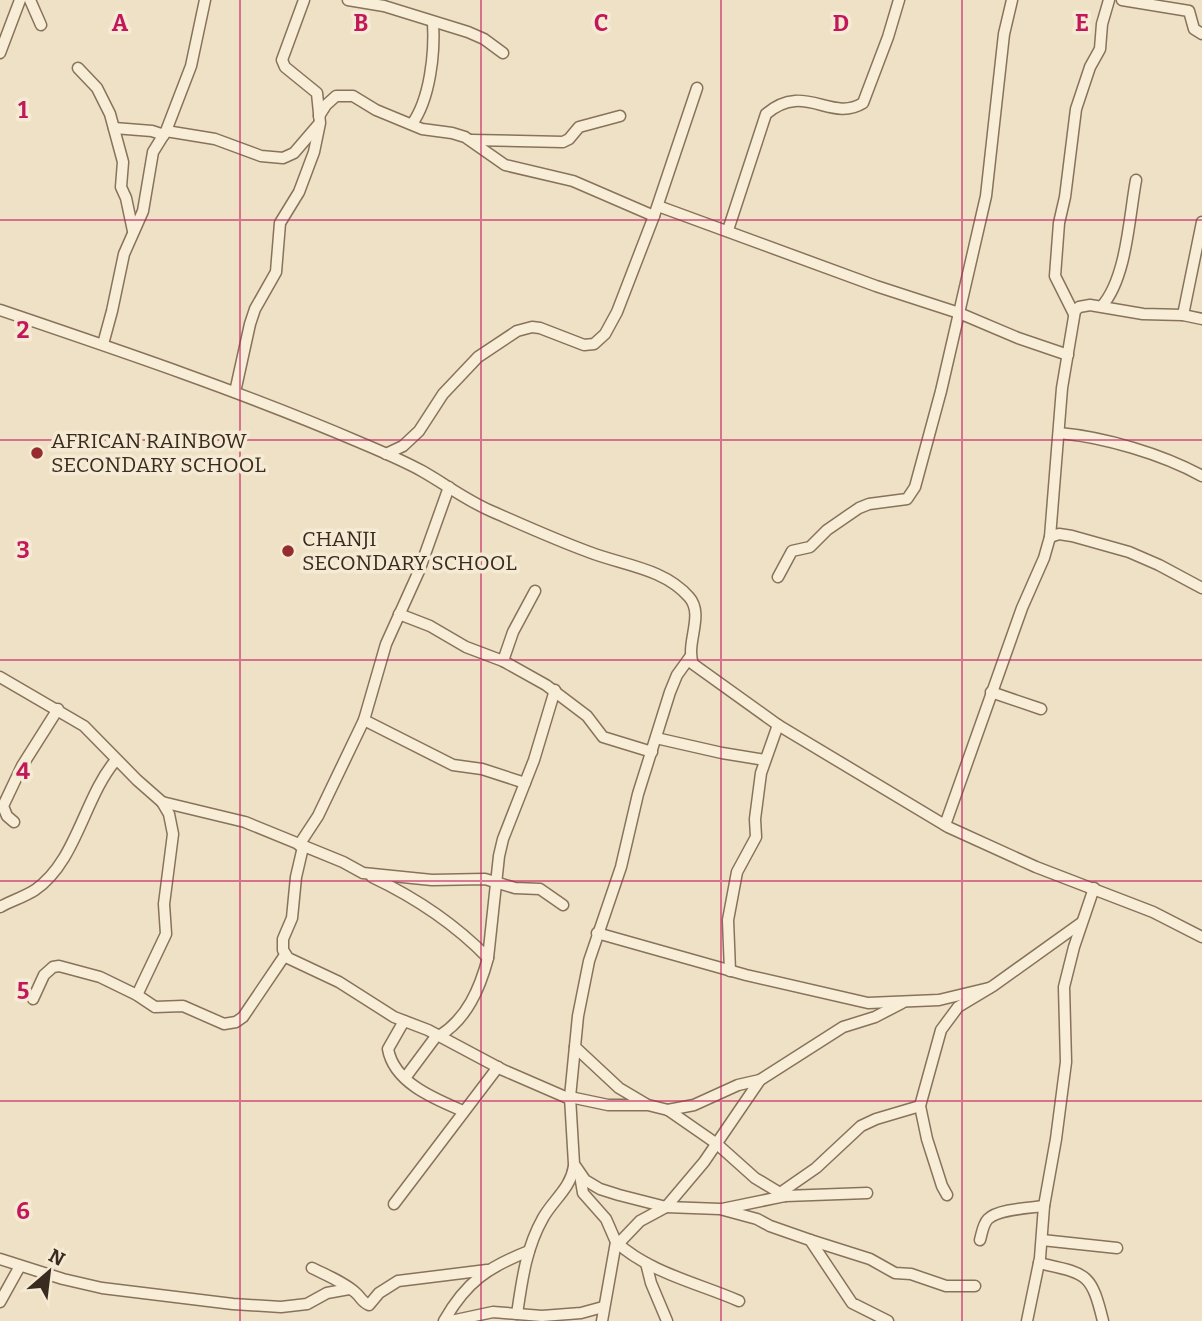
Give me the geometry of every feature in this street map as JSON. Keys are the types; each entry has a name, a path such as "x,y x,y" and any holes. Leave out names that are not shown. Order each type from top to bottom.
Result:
{"street":[{"path":"0,53 20,0"},
{"path":"30,0 41,24"},
{"path":"103,344 113,312 124,254 144,211 153,152 165,133 191,66 205,0"},
{"path":"235,392 250,324 276,272 280,223 306,176 314,152 319,119 317,93 289,70 282,60 304,0"},
{"path":"348,0 384,6 484,39 503,53"},
{"path":"728,230 766,114 773,108 795,100 833,108 856,108 863,103 899,0"},
{"path":"778,577 792,551 810,547 827,530 859,508 901,501 911,495 933,422 986,196 1004,34 1012,0"},
{"path":"1074,314 1055,276 1059,223 1076,109 1090,67 1100,49 1102,24 1109,0"},
{"path":"1122,0 1189,11 1194,30 1202,34"},
{"path":"412,124 423,106 428,85 434,41 433,22"},
{"path":"78,68 104,99 114,128 123,162 121,187 133,231"},
{"path":"386,454 403,446 419,431 443,394 478,357 517,331 540,328 583,345 594,344 605,334 656,211 697,88"},
{"path":"114,128 215,139 261,156 282,158 299,148 331,99 344,95 353,96 376,110 422,129 452,133 471,140 505,165 573,181 656,211 728,230 1068,355"},
{"path":"471,140 564,142 579,127 620,116"},
{"path":"1102,306 1114,290 1136,180"},
{"path":"1183,315 1202,222"},
{"path":"945,825 991,692 1051,537 1062,388 1074,314 1083,305 1202,319"},
{"path":"0,310 235,392 386,454 492,511 589,552 642,568 671,583 690,598 695,607 690,657 693,664 778,725 945,825 1036,867 1153,912 1202,937"},
{"path":"1059,433 1081,435 1121,446 1171,462 1202,476"},
{"path":"33,999 44,975 53,967 59,966 100,977 155,1007 183,1006 215,1022 231,1024 243,1017 285,955 283,939 292,918 301,846 364,720 386,644 419,571 449,487"},
{"path":"1051,537 1059,534 1072,536 1129,552 1202,588"},
{"path":"503,661 513,632 535,591"},
{"path":"399,614 430,626 466,648 503,661 555,690 587,716 603,737 652,752"},
{"path":"517,1314 522,1275 529,1251 544,1216 573,1176 570,1098 575,1047 587,972 597,933 621,867 638,794 673,683 690,657"},
{"path":"0,677 84,726 162,802 169,814 173,835 164,904 166,934 137,995"},
{"path":"405,1078 438,1035 459,1022 484,972 503,839 525,783 555,690"},
{"path":"991,692 1041,709"},
{"path":"15,822 7,816 3,806 22,766 58,709"},
{"path":"364,720 453,765 482,769 525,783"},
{"path":"730,971 728,920 737,872 756,837 755,819 765,760 778,725"},
{"path":"656,738 722,754 765,760"},
{"path":"0,907 34,890 57,866 116,760"},
{"path":"162,802 230,817 343,862 408,894 472,942 488,958"},
{"path":"363,873 432,880 476,877 515,888 540,889 563,905"},
{"path":"1027,1321 1042,1240 1044,1206 1066,1062 1064,988 1094,888"},
{"path":"947,1195 927,1139 920,1106 936,1043 948,1017 958,1007 1082,922"},
{"path":"597,933 730,971 828,996 868,1003 939,1000 989,988"},
{"path":"285,955 339,982 404,1021 438,1035 498,1067 570,1098 608,1105 648,1105 668,1110 716,1144 755,1178 783,1195"},
{"path":"668,1110 694,1105 738,1086 760,1080 819,1040 843,1027 874,1017 902,1003"},
{"path":"404,1021 388,1049 392,1060 405,1078 423,1091 463,1111"},
{"path":"575,1047 619,1088 648,1105"},
{"path":"394,1204 498,1067"},
{"path":"601,1321 617,1243 640,1221 666,1207 716,1144 760,1080"},
{"path":"783,1195 861,1126 920,1106"},
{"path":"574,1164 580,1175 583,1193 606,1219 617,1243 646,1263 739,1301"},
{"path":"580,1175 600,1189 666,1207 720,1209 757,1219 770,1226 870,1259 895,1273 912,1274 946,1286 975,1286"},
{"path":"720,1209 783,1195 867,1193"},
{"path":"980,1240 984,1226 993,1216 1012,1210 1044,1206"},
{"path":"810,1240 852,1303 888,1321"},
{"path":"1042,1240 1117,1248"},
{"path":"444,1321 456,1299 487,1270 529,1251"},
{"path":"0,1259 112,1290 242,1304 281,1307 307,1304 327,1293 349,1289"},
{"path":"646,1263 651,1283 667,1321"},
{"path":"1038,1263 1080,1274 1090,1280 1100,1302 1103,1321"},
{"path":"0,1302 20,1266"},
{"path":"312,1268 357,1294 363,1303 369,1305 379,1293 398,1281 487,1270"},
{"path":"451,1321 494,1312 538,1319 579,1317 603,1307"}],"place":[{"name":"AFRICAN RAINBOW SECONDARY SCHOOL","path":"37,453"},
{"name":"CHANJI SECONDARY SCHOOL","path":"288,551"}]}
